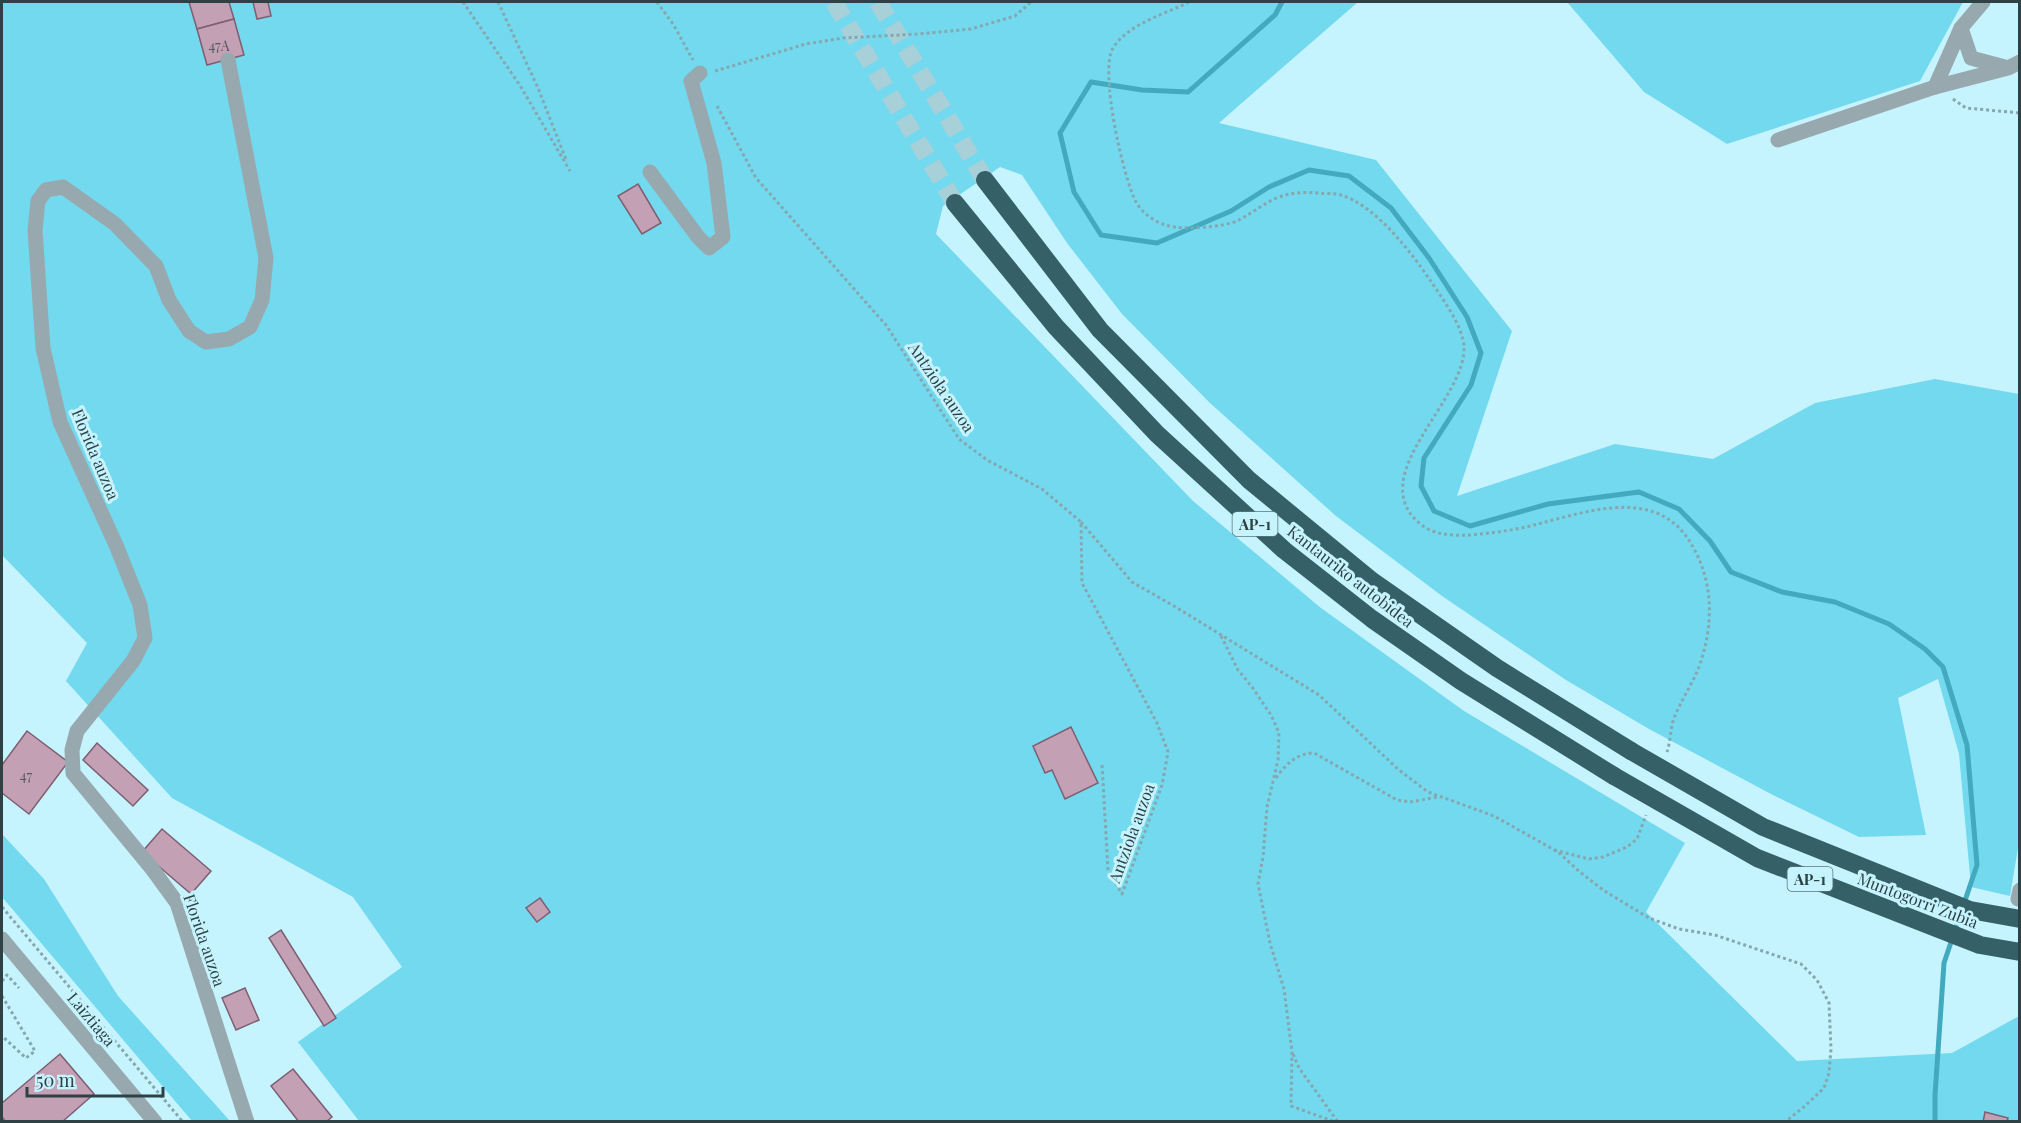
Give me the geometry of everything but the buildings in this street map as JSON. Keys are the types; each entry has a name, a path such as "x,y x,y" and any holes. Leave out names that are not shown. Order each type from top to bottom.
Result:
{"highway":[{"name":"Kantauriko autobidea","path":"986,180 1100,330 1249,480 1372,581 1497,668 1631,751"},
{"name":"Kantauriko autobidea","path":"955,204 1056,327 1157,434 1284,550 1372,619 1461,681 1614,776"},
{"name":"Muntogorri Zubia","path":"1631,751 1763,826 1970,910 2019,919"},
{"name":"Muntogorri Zubia","path":"1614,776 1757,858 1980,945 2019,952"}],"street":[{"path":"1935,87 1961,28 1983,2"},
{"path":"1961,28 1971,58 2014,65"},
{"name":"Florida auzoa","path":"228,60 266,258 262,300 250,327 230,339 206,342 189,331 169,300 156,266 115,224 63,187 46,190 38,201 35,230 43,348 60,422 116,545 140,605 145,638 133,661 77,731 72,750 74,773 177,903 247,1122"},
{"path":"1778,140 1935,87 2014,65"},
{"path":"650,172 698,237 709,248 723,237 714,163 691,81 700,73"},
{"name":"Laiztiaga","path":"2,939 155,1122"}],"path":[{"path":"463,2 521,87 570,171 538,88 498,2"},
{"path":"657,2 674,24 700,73 722,70 806,44 843,38 971,29 1015,16 1031,2"},
{"path":"1189,2 1137,27 1122,37 1108,58 1109,85 1118,142 1126,179 1137,205 1149,217 1169,226 1198,227 1233,223 1279,197 1303,191 1341,195 1371,212 1406,248 1431,282 1463,337 1464,352 1455,381 1415,449 1403,481 1403,493 1413,518 1432,532 1462,535 1537,525 1588,510 1604,508 1642,508 1668,518 1680,528 1689,540 1704,571 1708,588 1709,621 1696,674 1672,724 1666,756"},
{"path":"1935,87 1966,108 2019,114"},
{"name":"Antziola auzoa","path":"713,100 756,178 886,325 959,438 987,460 1042,489 1081,522 1082,584 1157,723 1168,752 1162,784 1122,894 1107,870 1102,764"},
{"path":"1081,522 1132,582 1319,695 1399,770 1428,792 1494,816 1556,851 1604,890 1649,918 1679,929 1715,935 1801,964 1817,980 1829,1003 1831,1049 1829,1074 1824,1088 1785,1122"},
{"path":"1220,634 1238,670 1271,715 1279,733 1275,780 1267,807 1263,857 1258,884 1270,944 1284,988 1292,1052 1291,1106 1336,1122"},
{"path":"1275,780 1280,771 1298,756 1314,753 1397,800 1410,802 1441,796"},
{"path":"1556,851 1589,859 1603,857 1628,847 1637,839 1649,807"},
{"path":"2,907 183,1122"},
{"path":"2,981 8,975 20,989"},
{"path":"2,996 34,1051 26,1058 2,1036"},
{"path":"1292,1052 1299,1068 1336,1122"}],"shaded area":[{"path":"2,2 1358,2 1219,123 1376,160 1512,331 1457,496 1615,444 1713,459 1815,403 1935,379 2019,394 2020,836 2010,896 1971,887 1959,754 1938,679 1898,698 1926,835 1859,837 1771,794 1649,729 1566,680 1442,596 1336,516 1210,403 1122,314 1067,243 1022,175 1000,167 943,206 936,234 1193,501 1321,608 1464,711 1685,843 1646,912 1797,1061 1952,1053 2019,1016 2019,1121 359,1121 298,1042 402,967 353,897 172,798 66,681 87,643 2,555"},
{"path":"1567,2 1963,2 1920,81 1727,144 1644,92"},
{"path":"2,834 44,879 118,996 230,1121 192,1121 2,897"}],"waterway":[{"path":"1282,2 1275,15 1188,92 1142,90 1091,82 1060,133 1074,192 1101,235 1157,243 1231,211 1269,187 1309,170 1349,176 1391,208 1429,258 1467,317 1481,353 1471,385 1424,458 1421,486 1434,511 1470,526 1548,504 1639,492 1679,509 1710,541 1731,572 1782,592 1835,602 1889,624 1925,649 1943,667 1967,745 1977,865 1944,963 1935,1122"}],"tunnel":[{"path":"834,2 955,203"},
{"path":"878,2 985,180"}]}
